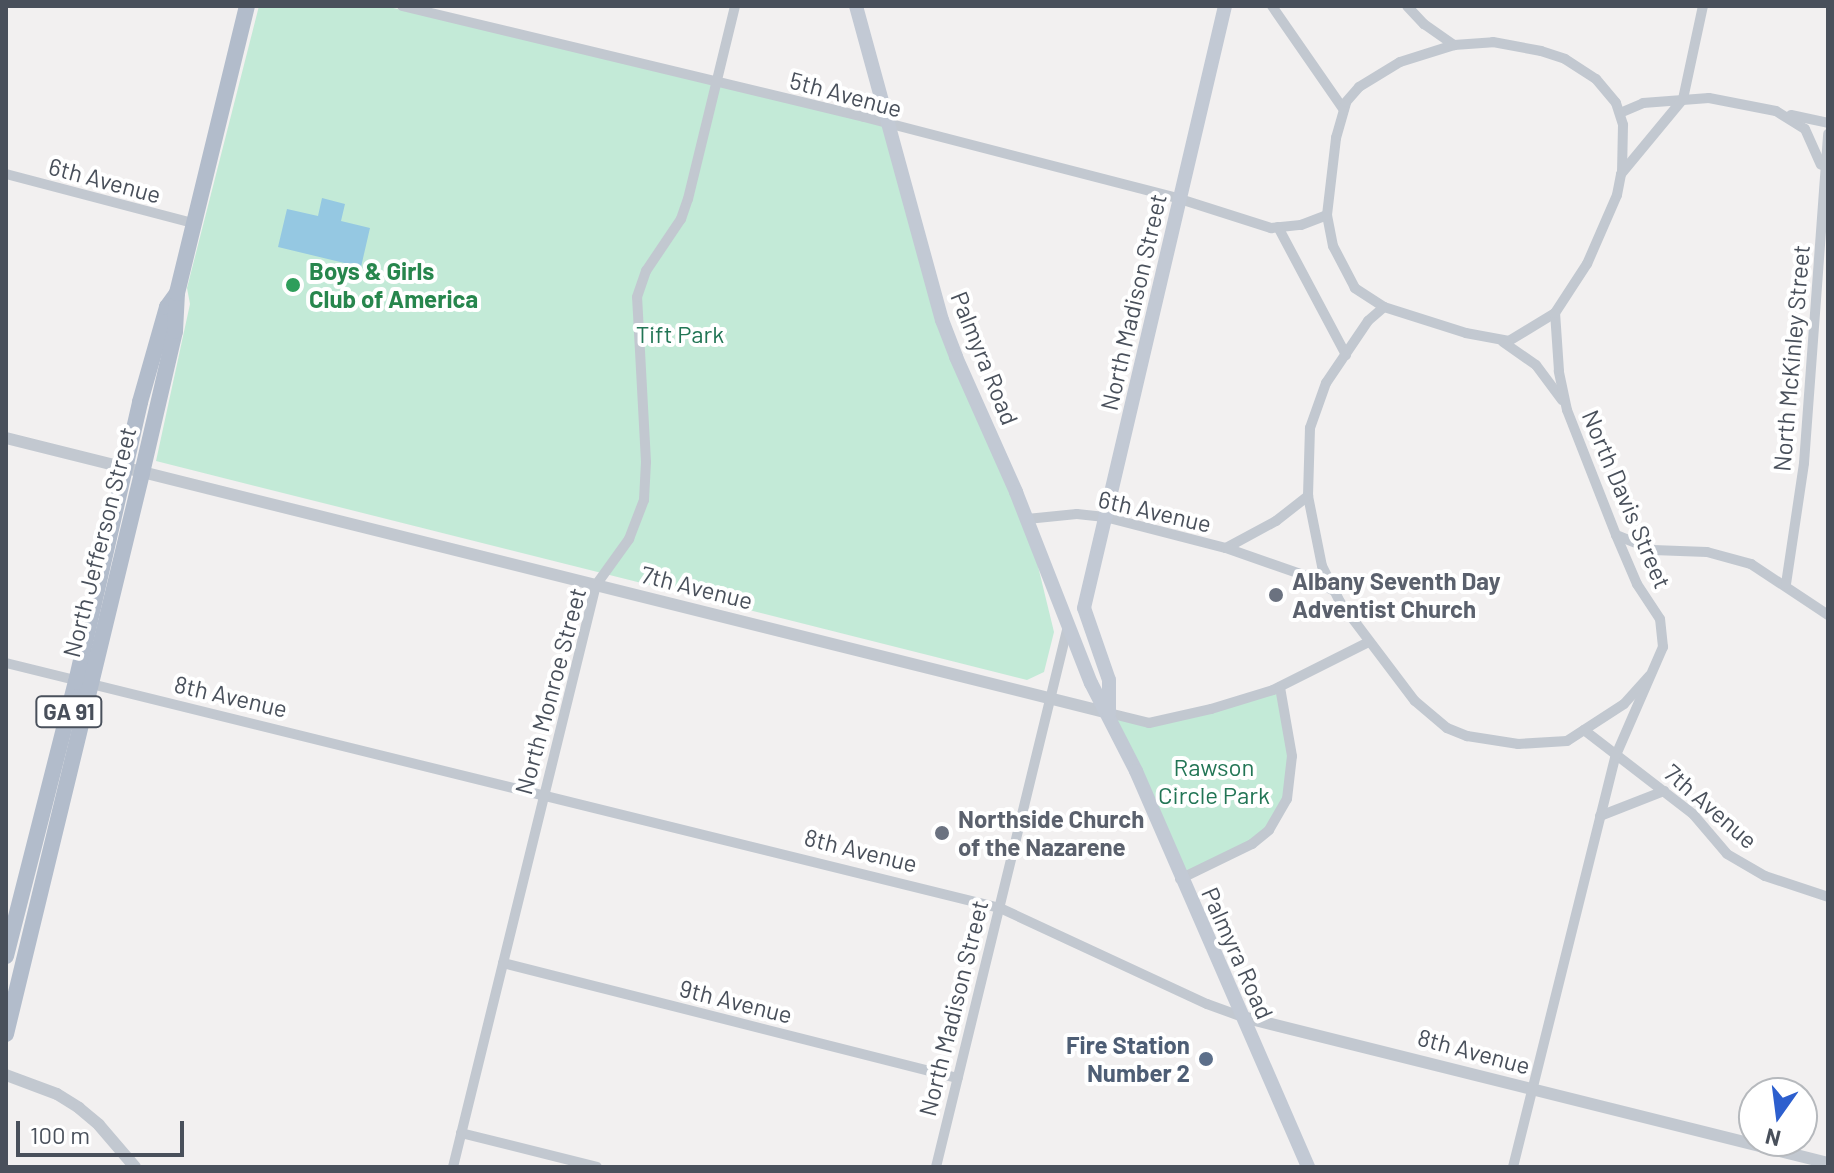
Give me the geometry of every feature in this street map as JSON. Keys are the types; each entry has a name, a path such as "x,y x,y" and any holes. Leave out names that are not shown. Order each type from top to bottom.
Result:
{"main road":[{"name":"North Jefferson Street","path":"6,956 142,473 175,331 177,293 247,6"},
{"name":"Palmyra Road","path":"856,6 942,320 1027,519 1091,683 1109,713 1308,1167"},
{"name":"North Madison Street","path":"1084,608 1225,6"},
{"name":"North Jefferson Street","path":"6,1034 125,468 160,328 167,307 177,293"},
{"name":"Palmyra Road","path":"1084,608 1109,680 1109,713"}],"street":[{"name":"5th Avenue","path":"402,6 1180,199 1249,223 1278,227 1301,225 1327,215"},
{"name":"North Monroe Street","path":"453,1167 596,585 629,539 645,487 637,297 646,271 681,219 688,199 735,6"},
{"path":"1272,6 1344,110"},
{"path":"1407,6 1411,14 1454,45"},
{"path":"1621,174 1683,99 1703,6"},
{"path":"1493,42 1565,59 1596,79 1620,113 1626,142 1617,195 1587,264 1555,313 1509,341 1384,307 1364,295 1348,277 1333,246 1327,215 1336,138 1344,110 1359,87 1423,52 1454,45 1493,42"},
{"path":"1620,113 1643,103 1727,99 1828,123"},
{"path":"1786,114 1805,129 1823,169"},
{"name":"North McKinley Street","path":"1786,584 1804,463 1811,342 1821,251 1823,169 1828,134"},
{"name":"6th Avenue","path":"6,174 193,223"},
{"path":"1822,186 1828,200"},
{"path":"1278,227 1346,355"},
{"path":"1384,307 1368,321 1326,383 1313,416 1307,450 1308,496 1322,566 1333,590 1369,642 1415,701 1447,728 1467,736 1518,744 1567,741 1624,704 1656,668"},
{"name":"North Davis Street","path":"1513,1167 1616,755 1663,647 1660,619 1637,584 1567,410 1559,371 1555,313"},
{"path":"1501,341 1536,365 1567,410"},
{"name":"7th Avenue","path":"6,438 1149,723 1222,706 1280,687 1369,642"},
{"name":"6th Avenue","path":"1226,548 1276,521 1308,496"},
{"name":"6th Avenue","path":"1027,519 1077,514 1105,517 1226,548 1306,576 1333,590"},
{"path":"1616,535 1653,550 1728,556 1763,570 1828,615"},
{"name":"North Madison Street","path":"936,1167 1068,626"},
{"name":"8th Avenue","path":"6,663 1000,908 1207,1004 1243,1017 1828,1163"},
{"path":"1180,879 1252,844 1269,830 1287,799 1292,756 1280,687"},
{"name":"7th Avenue","path":"1584,730 1693,814 1727,854 1745,866 1828,897"},
{"path":"1600,816 1664,791"},
{"name":"9th Avenue","path":"503,963 958,1078"},
{"path":"6,1075 57,1094 79,1108 99,1125 135,1167"},
{"path":"461,1133 597,1167"}],"green space":[{"name":"Tift Park","path":"259,6 385,6 887,126 941,321 1027,521 1054,632 1044,672 1027,680 156,461 190,304 187,288"},
{"name":"Rawson Circle Park","path":"1279,689 1290,756 1282,803 1267,828 1251,842 1181,877 1110,716 1144,724"}],"water":[{"path":"322,198 345,204 341,221 370,228 361,267 278,247 287,209 318,216"}],"place":[{"name":"Boys & Girls Club of America","path":"293,285"},
{"name":"Albany Seventh Day Adventist Church","path":"1276,595"},
{"name":"Northside Church of the Nazarene","path":"942,833"},
{"name":"Fire Station Number 2","path":"1206,1059"}]}
